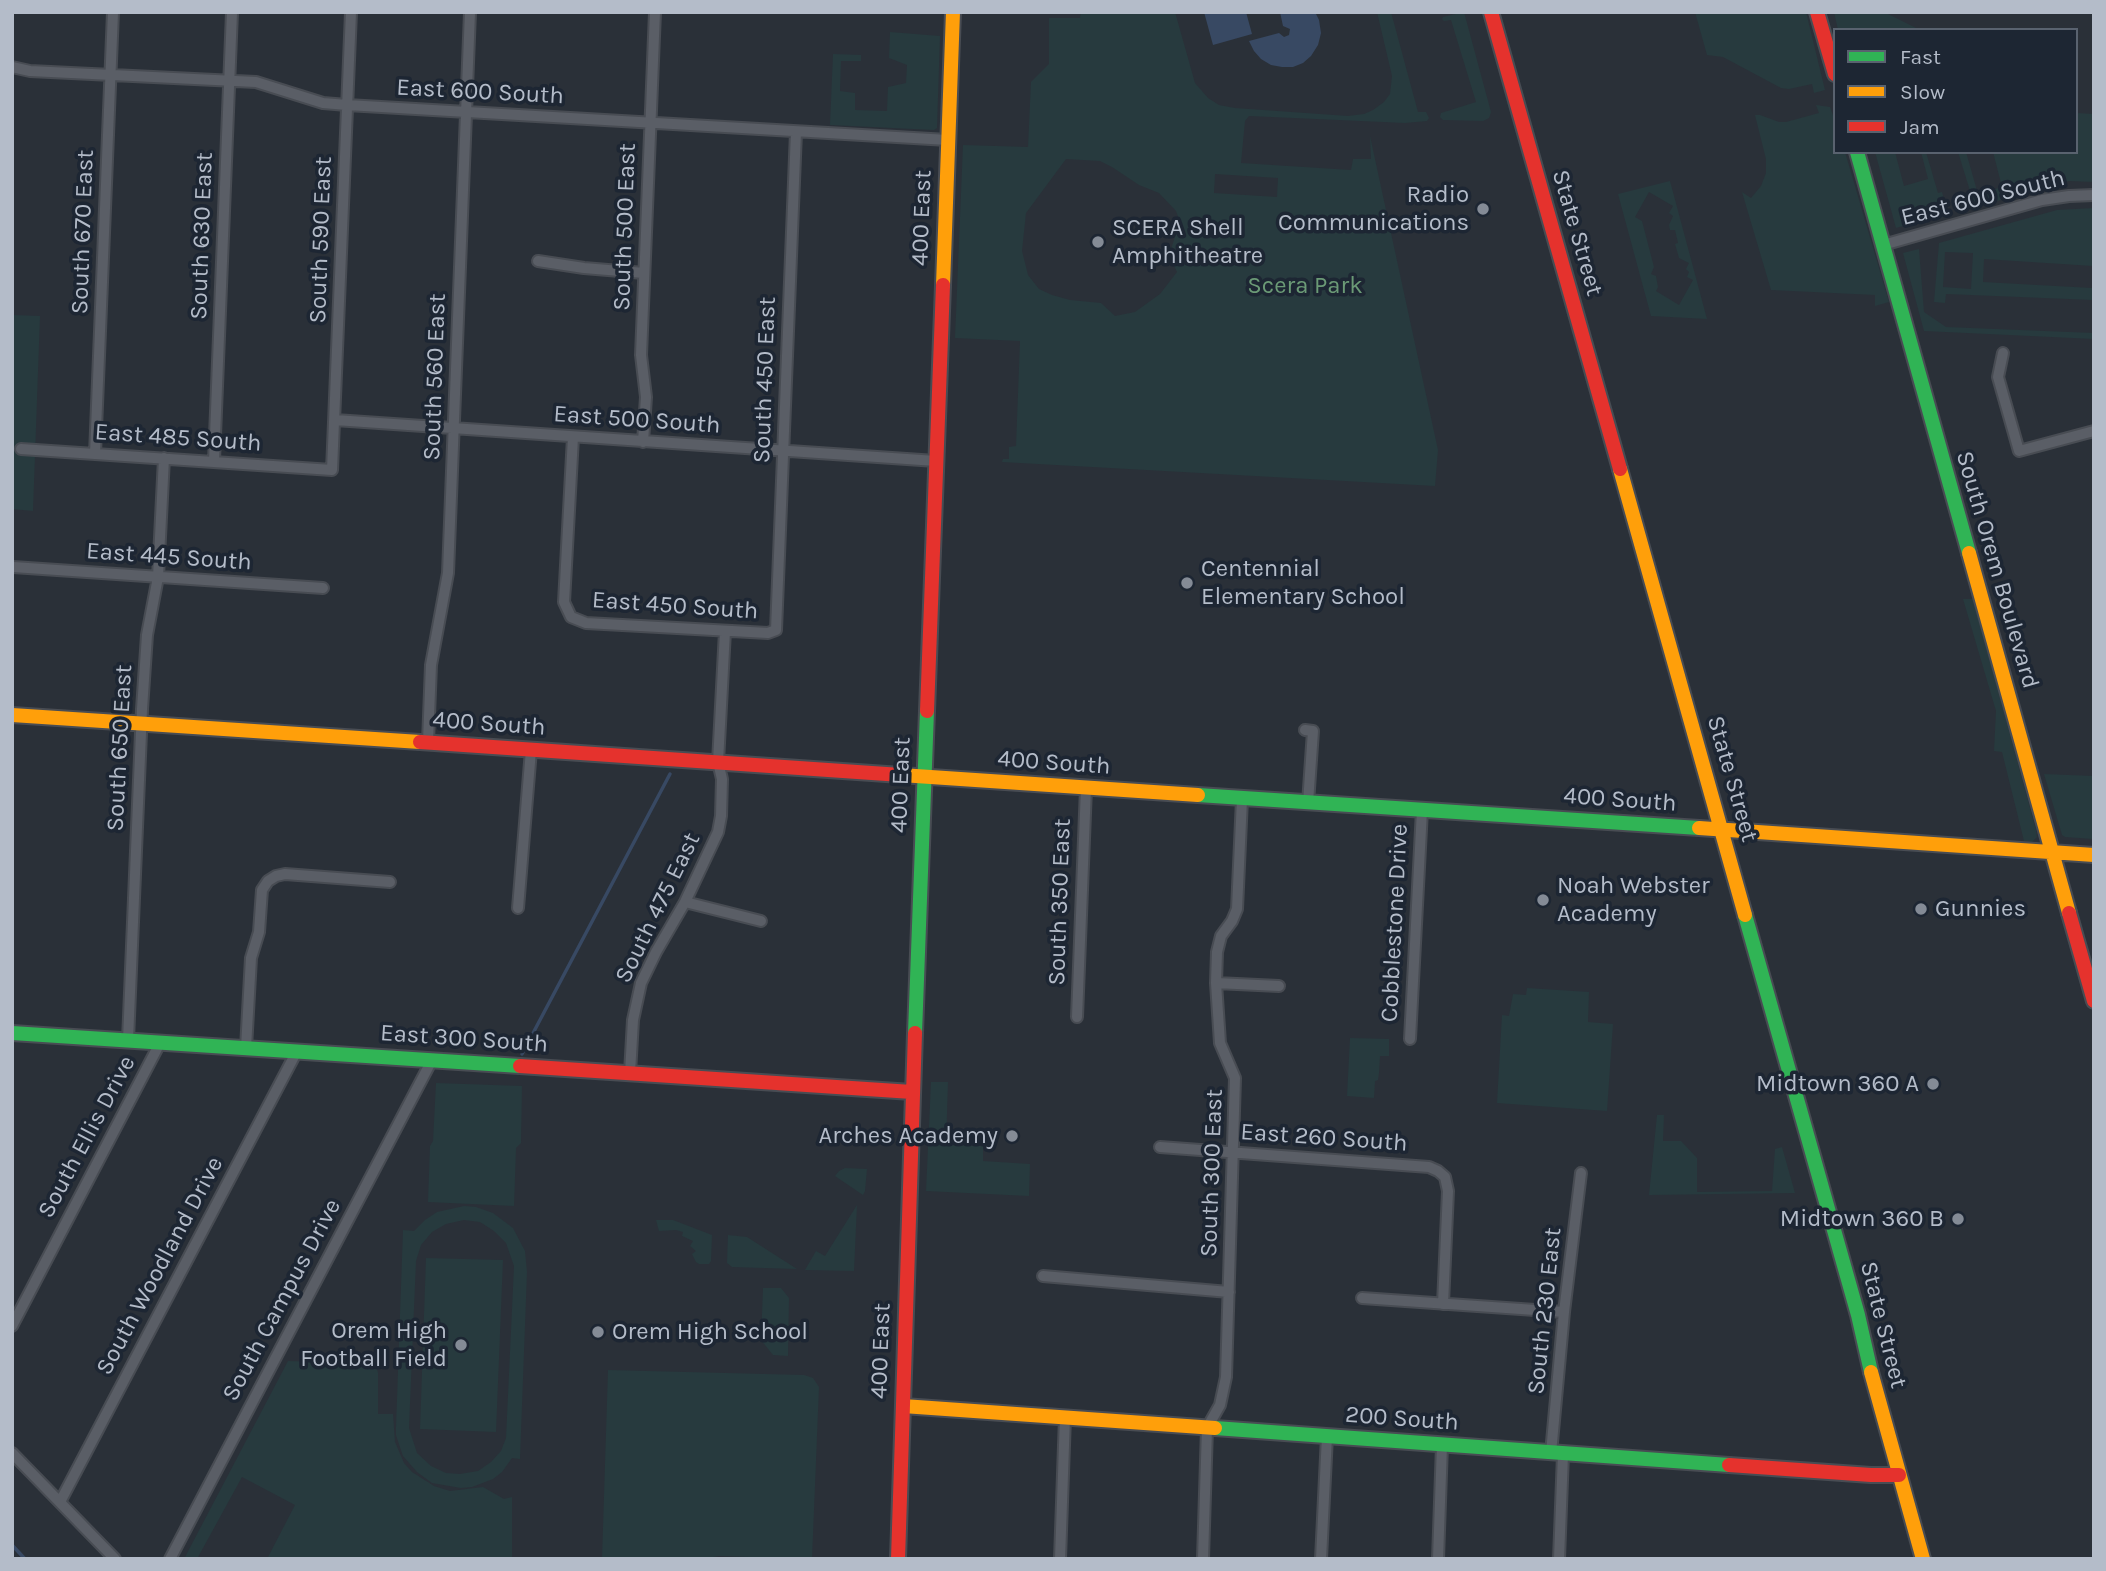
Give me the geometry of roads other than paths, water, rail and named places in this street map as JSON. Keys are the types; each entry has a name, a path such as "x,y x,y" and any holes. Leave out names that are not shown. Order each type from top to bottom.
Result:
{"street":[{"name":"South 670 East","path":"94,454 113,12"},
{"name":"South 630 East","path":"214,461 232,12"},
{"name":"South 590 East","path":"332,470 351,12"},
{"name":"South 560 East","path":"428,743 432,665 448,573 470,12"},
{"name":"South 500 East","path":"643,442 646,397 641,355 655,12"},
{"name":"400 East","path":"898,1559 912,1092 954,12"},
{"name":"State Street","path":"1490,12 1723,830 1856,1306 1923,1559"},
{"path":"1817,12 1833,67"},
{"name":"East 600 South","path":"12,68 230,79 256,82 323,103 347,105 948,140"},
{"name":"South 450 East","path":"776,630 796,132"},
{"name":"South Orem Boulevard","path":"1858,154 2094,1001"},
{"name":"East 600 South","path":"1882,245 2042,200 2094,195"},
{"path":"538,261 645,273"},
{"path":"2003,353 1998,377 2019,451 2094,431"},
{"name":"East 500 South","path":"335,420 936,461"},
{"name":"East 450 South","path":"573,437 564,602 571,617 586,623 768,633 776,630"},
{"name":"East 485 South","path":"21,449 332,470"},
{"name":"South 650 East","path":"128,1041 141,723 147,635 158,577 164,458"},
{"name":"East 445 South","path":"13,567 323,588"},
{"name":"South 475 East","path":"629,1073 635,1001 641,983 685,902 718,832 721,816 722,779 718,762 725,631"},
{"name":"400 South","path":"12,715 2094,855"},
{"path":"1305,730 1313,731 1308,803"},
{"path":"518,908 531,750"},
{"name":"South 350 East","path":"1077,1017 1086,788"},
{"name":"South 300 East","path":"1207,1428 1214,1419 1224,1391 1235,1077 1220,1043 1216,983 1218,943 1237,909 1242,799"},
{"name":"Cobblestone Drive","path":"1410,1039 1422,810"},
{"path":"246,1048 251,958 258,932 262,890 268,881 285,874 390,882"},
{"path":"685,902 761,921"},
{"path":"1216,983 1279,986"},
{"name":"East 300 South","path":"12,1033 912,1092"},
{"name":"South Ellis Drive","path":"12,1326 160,1042"},
{"name":"South Woodland Drive","path":"60,1502 297,1051"},
{"name":"South Campus Drive","path":"170,1559 432,1060"},
{"name":"East 260 South","path":"1160,1147 1429,1167 1442,1174 1448,1191 1443,1304"},
{"name":"South 230 East","path":"1559,1559 1557,1453 1564,1312 1581,1173"},
{"path":"1043,1276 1229,1292"},
{"path":"1362,1298 1564,1312"},
{"name":"200 South","path":"902,1406 1899,1475"},
{"path":"1060,1559 1065,1417"},
{"path":"1203,1559 1207,1428"},
{"path":"1321,1559 1327,1437"},
{"path":"1438,1559 1442,1445"},
{"path":"12,1453 115,1559"}],"water":[{"path":"1204,12 1246,12 1252,34 1213,45"},
{"path":"1280,12 1315,12 1319,20 1321,33 1318,45 1311,56 1293,67 1271,65 1261,59 1249,41 1279,33 1284,37 1289,35 1290,29 1283,26"}],"waterway":[{"path":"522,1054 670,774"},
{"path":"12,1545 25,1559"}],"place":[{"name":"Radio Communications","path":"1483,209"},
{"name":"SCERA Shell Amphitheatre","path":"1098,242"},
{"name":"Centennial Elementary School","path":"1187,583"},
{"name":"Noah Webster Academy","path":"1543,900"},
{"name":"Gunnies","path":"1921,909"},
{"name":"Midtown 360 A","path":"1933,1084"},
{"name":"Arches Academy","path":"1012,1136"},
{"name":"Midtown 360 B","path":"1958,1219"},
{"name":"Orem High School","path":"598,1332"},
{"name":"Orem High Football Field","path":"461,1345"}],"park label":[{"name":"Scera Park","path":"1305,286"}]}
